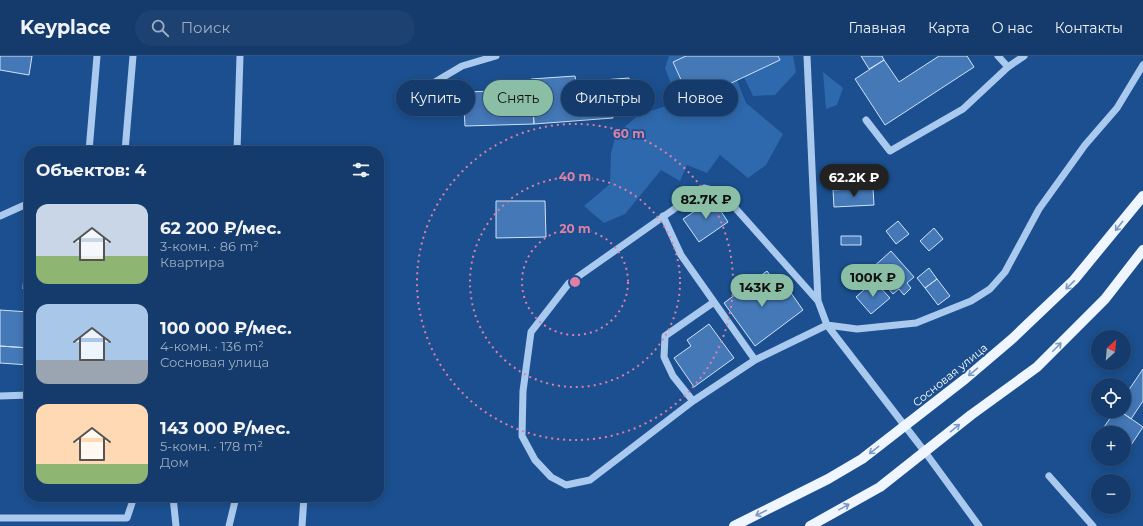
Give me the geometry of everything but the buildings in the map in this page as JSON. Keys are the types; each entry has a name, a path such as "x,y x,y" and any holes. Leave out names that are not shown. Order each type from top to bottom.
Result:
{"main road":[{"name":"Сосновая улица","path":"734,526 828,479 862,459 905,426 1012,339 1074,280 1143,196"},
{"path":"810,526 880,486 971,415 1037,367 1105,299 1143,250"}],"street":[{"path":"89,146 97,56"},
{"path":"125,146 133,56"},
{"path":"237,146 240,56"},
{"path":"438,80 462,66 496,56"},
{"path":"807,56 818,301 827,325 925,452 979,526"},
{"path":"998,56 1008,67"},
{"path":"866,120 890,152 963,109 1008,67 1024,56"},
{"path":"818,301 721,192 704,188 568,283 531,332 523,391 522,436 540,466 551,477 566,485 590,480 694,401 755,360 827,325 857,329 916,323 971,300 990,289 1005,272 1039,209 1085,145 1117,108 1143,65"},
{"path":"0,216 24,205"},
{"path":"663,216 681,255 755,360"},
{"path":"694,401 673,376 664,357 665,336 714,302"},
{"path":"0,396 24,395"},
{"path":"1049,476 1093,526"},
{"path":"0,518 127,518 132,502"},
{"path":"174,502 176,526"},
{"path":"229,526 235,502"},
{"path":"302,526 304,502"}],"shaded area":[{"path":"669,56 686,56 673,63 681,80 670,80 665,68"},
{"path":"778,56 793,56 796,72 775,95 753,96 744,77"},
{"path":"823,72 843,88 837,105 826,109"},
{"path":"738,83 746,103 783,134 766,165 748,178 720,155 707,173 687,165 680,181 661,170 625,214 604,223 584,206 610,184 611,153 616,134 638,116 655,116 655,110 663,107 663,116 738,116"}]}
